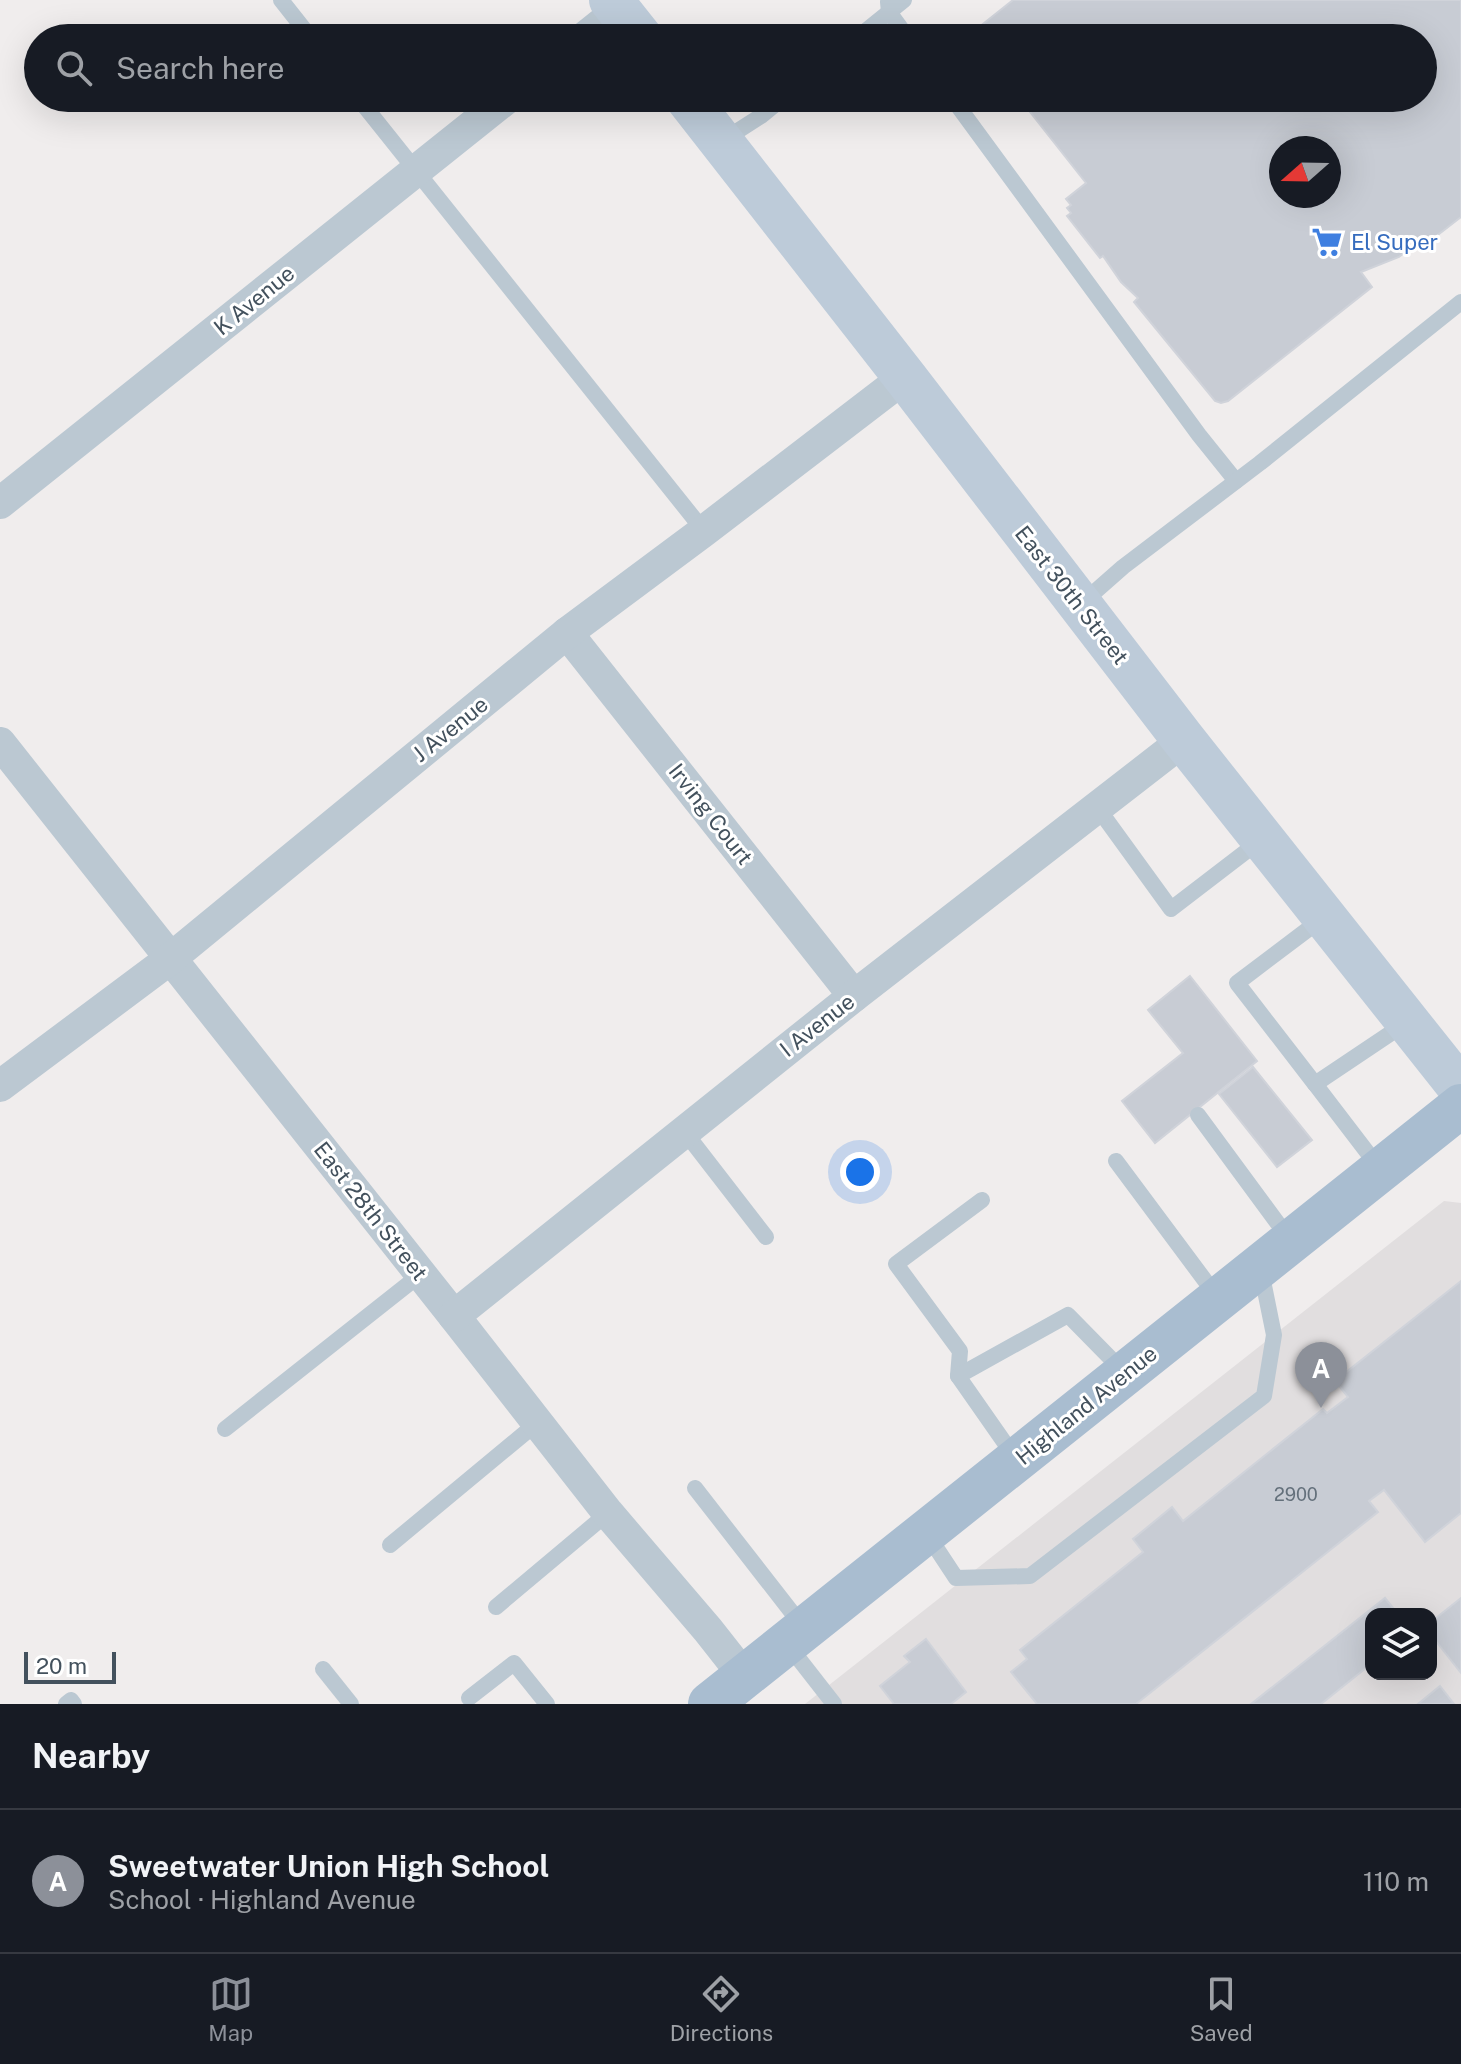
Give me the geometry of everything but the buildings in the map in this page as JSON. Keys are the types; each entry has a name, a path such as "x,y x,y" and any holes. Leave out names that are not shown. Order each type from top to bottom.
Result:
{"main road":[{"name":"East 30th Street","path":"698,112 1184,740 1461,1089"},
{"name":"Highland Avenue","path":"710,1704 1461,1106"}],"street":[{"name":"K Avenue","path":"0,503 489,112"},
{"name":"J Avenue","path":"0,1086 170,959 567,633 905,377"},
{"name":"Irving Court","path":"567,633 854,996"},
{"name":"I Avenue","path":"454,1316 854,996 1184,740"},
{"name":"East 28th Street","path":"0,743 608,1513 745,1677"}],"lane":[{"path":"281,0 300,24"},
{"path":"871,24 888,6 904,0"},
{"path":"888,6 899,24"},
{"path":"369,112 704,531"},
{"path":"721,142 766,112"},
{"path":"962,112 1236,481"},
{"path":"1080,605 1123,567 1461,302"},
{"path":"1097,807 1171,909 1262,839"},
{"path":"1324,917 1237,983 1381,1170"},
{"path":"1315,1084 1407,1022"},
{"path":"926,1533 956,1578 1030,1576 1264,1396 1274,1335 1276,1254 1198,1115"},
{"path":"684,1131 766,1237"},
{"path":"1116,1161 1219,1299"},
{"path":"982,1200 896,1264 960,1351 958,1376 1017,1460"},
{"path":"225,1429 421,1274"},
{"path":"958,1376 1068,1315 1126,1374"},
{"path":"390,1545 537,1423"},
{"path":"695,1488 796,1637 834,1704"},
{"path":"496,1607 608,1513"},
{"path":"469,1698 514,1663 547,1704"},
{"path":"323,1669 351,1704"},
{"path":"66,1704 71,1700 74,1704"}],"shaded area":[{"path":"1444,1201 1461,1203 1461,1704 805,1704"}],"place":[{"name":"El Super","path":"1327,242"},
{"name":"Sweetwater Union High School","path":"1321,1408"}]}
